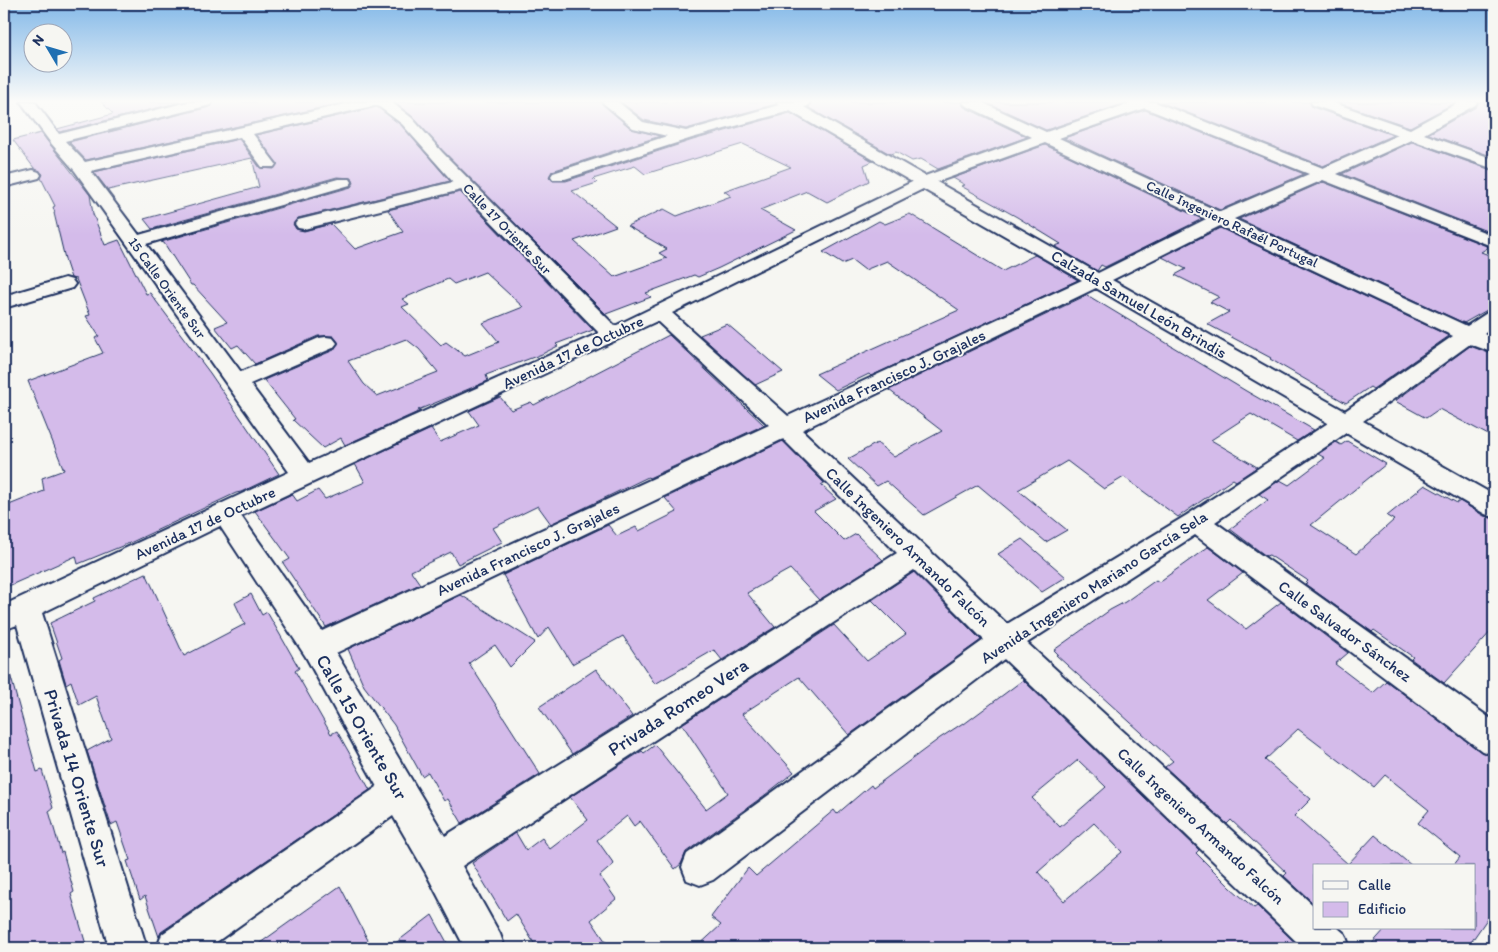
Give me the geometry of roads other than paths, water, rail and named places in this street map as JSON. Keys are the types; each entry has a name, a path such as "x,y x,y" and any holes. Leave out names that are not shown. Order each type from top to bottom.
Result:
{"street":[{"name":"15 Calle Oriente Sur","path":"62,146 81,168 305,476"},
{"path":"81,168 179,146"},
{"path":"255,146 268,164"},
{"name":"Calle 17 Oriente Sur","path":"430,146 464,184 612,335"},
{"path":"558,176 651,146"},
{"name":"Calzada Samuel León Brindis","path":"865,146 1096,281 1494,507"},
{"name":"Avenida 17 de Octubre","path":"15,612 225,512 612,335 924,182 960,167 1020,146"},
{"name":"Calle Ingeniero Rafaél Portugal","path":"1064,146 1222,218 1494,347"},
{"path":"1254,146 1494,242"},
{"name":"Avenida Francisco J. Grajales","path":"317,648 1096,281 1222,218 1385,146"},
{"path":"1444,146 1494,164"},
{"path":"4,182 33,175"},
{"path":"133,242 344,182"},
{"path":"304,224 464,184"},
{"path":"4,302 64,284"},
{"name":"Calle Ingeniero Armando Falcón","path":"659,312 786,428 1005,641 1330,948"},
{"name":"Avenida Ingeniero Mariano García Sela","path":"700,867 1005,641 1196,522 1346,422 1494,317"},
{"path":"236,382 326,343"},
{"name":"Calle 15 Oriente Sur","path":"225,512 317,648 398,792 439,860 486,948"},
{"name":"Calle Salvador Sánchez","path":"1196,522 1494,740"},
{"name":"Privada Romeo Vera","path":"439,860 917,554"},
{"name":"Privada 14 Oriente Sur","path":"15,612 128,948"},
{"path":"176,948 398,792"}]}
